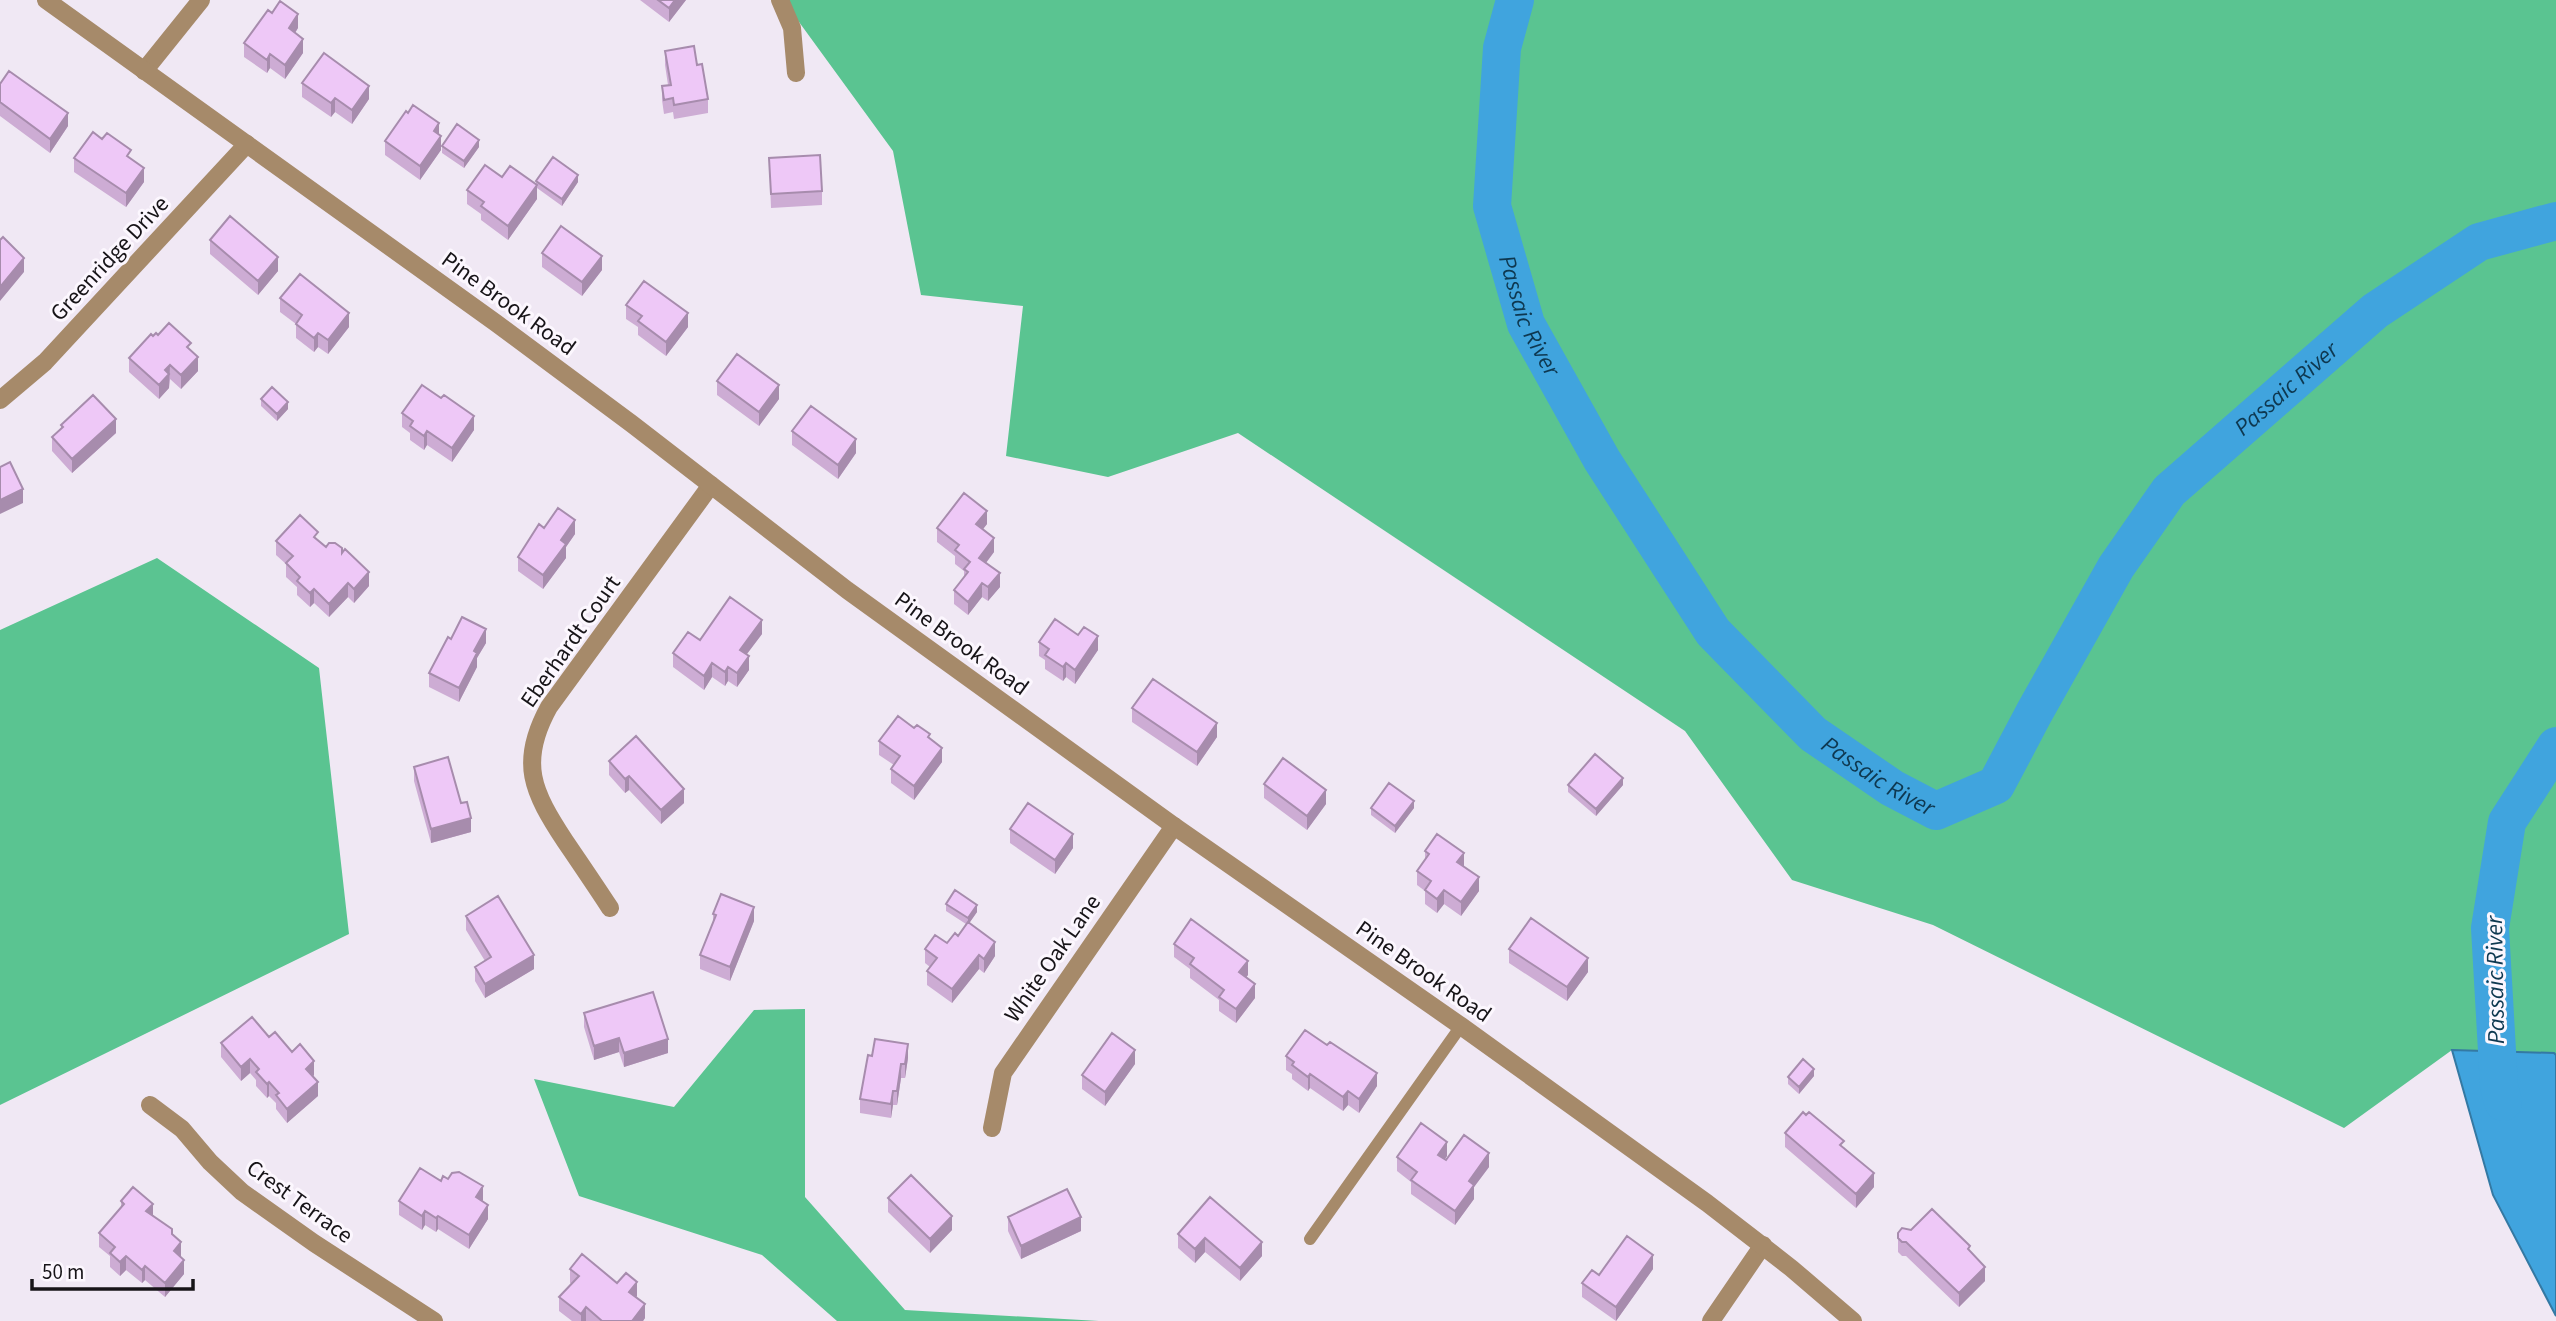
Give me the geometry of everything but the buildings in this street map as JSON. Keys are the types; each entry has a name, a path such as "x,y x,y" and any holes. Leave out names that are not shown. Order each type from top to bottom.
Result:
{"street":[{"name":"Pine Brook Road","path":"46,0 496,323 846,590 1174,826 1461,1026 1763,1245 1853,1321"},
{"path":"144,71 201,0"},
{"path":"780,0 792,28 796,73"},
{"name":"Greenridge Drive","path":"0,400 45,362 247,144"},
{"name":"Eberhardt Court","path":"610,908 542,806 533,778 536,734 548,707 711,485"},
{"name":"White Oak Lane","path":"992,1128 1003,1073 1174,826"},
{"name":"Crest Terrace","path":"150,1105 182,1129 209,1162 242,1192 314,1243 434,1321"},
{"path":"1711,1321 1763,1245"}],"lane":[{"path":"1310,1238 1461,1026"}],"green space":[{"path":"783,0 2556,0 2556,1055 2452,1050 2344,1128 1933,925 1792,880 1685,731 1238,433 1108,477 1006,456 1023,306 921,295 893,151"},
{"path":"157,558 319,668 349,934 0,1105 0,630"},
{"path":"805,1009 805,1197 905,1310 1099,1321 837,1321 762,1255 579,1196 534,1079 674,1107 754,1010"}],"water":[{"path":"2452,1050 2556,1055 2556,1316 2493,1195"}],"waterway":[{"name":"Passaic River","path":"1515,0 1502,48 1492,206 1526,324 1602,460 1713,632 1813,734 1892,788 1936,811 1996,785 2116,567 2169,491 2375,311 2479,242 2556,221"},
{"name":"Passaic River","path":"2503,1102 2499,1086 2490,928 2507,822 2556,746"}]}
